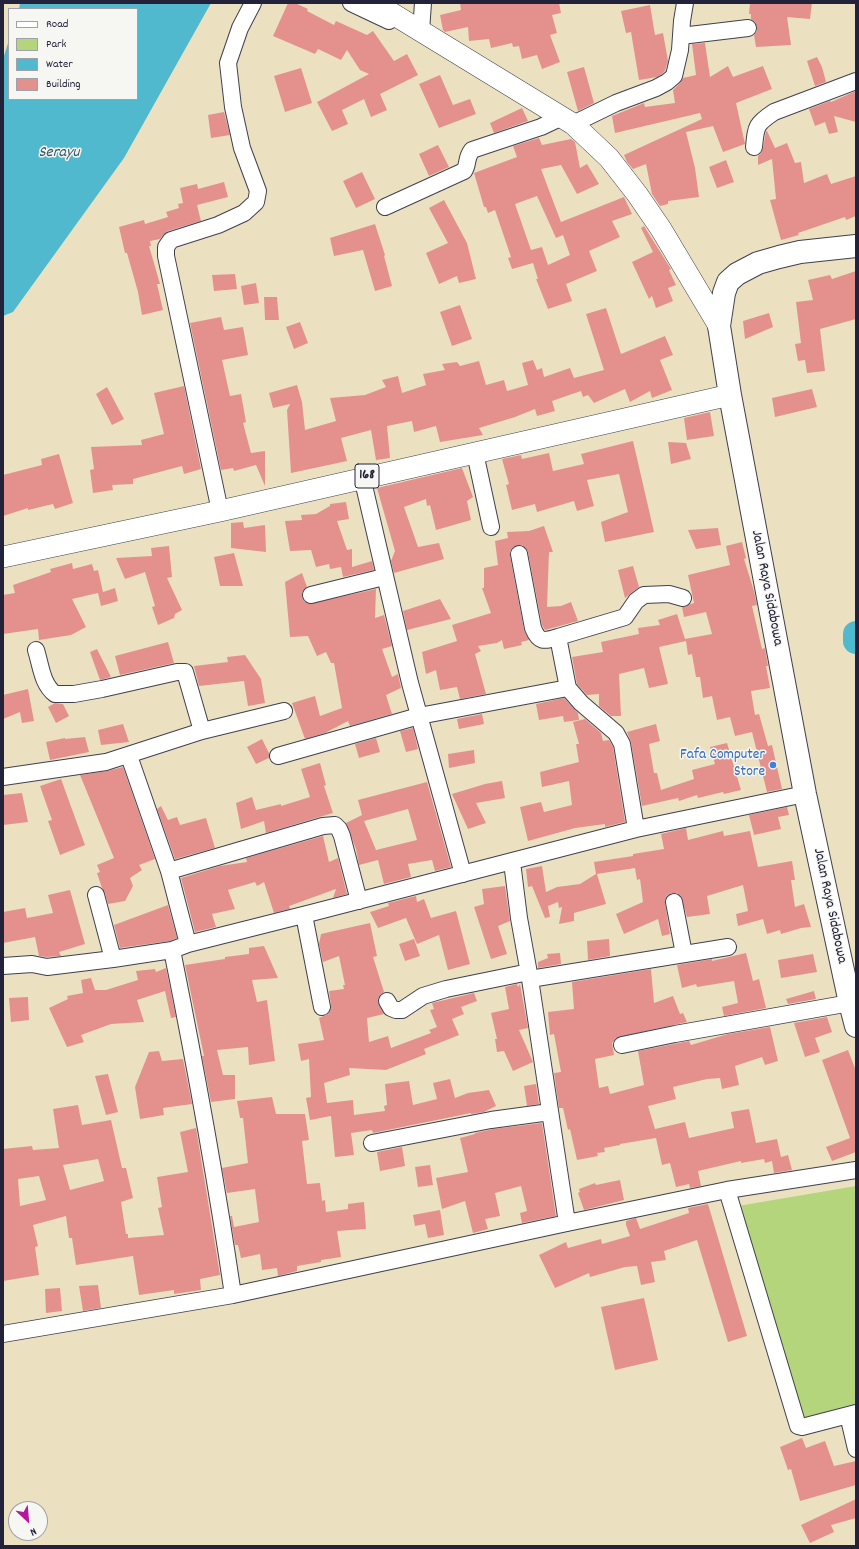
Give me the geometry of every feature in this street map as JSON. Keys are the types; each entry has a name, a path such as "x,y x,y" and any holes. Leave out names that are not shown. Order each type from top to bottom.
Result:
{"highway":[{"name":"Jalan Raya Sidabowa","path":"856,246 800,252 758,263 737,274 728,282 724,293 719,326 730,395 805,794 856,1026"}],"main road":[{"path":"375,3 567,121 609,158 637,194 661,229 719,326"},
{"name":"168","path":"3,557 220,510 362,477 475,454 730,395"}],"street":[{"path":"220,510 166,256 166,247 171,240 218,225 244,213 256,202 258,191 242,148 233,107 228,63 240,28 252,3"},
{"path":"350,3 452,49"},
{"path":"422,31 423,3"},
{"path":"385,207 464,171 467,166 467,158 472,150 541,127 567,121 667,82 674,76 677,66 685,3"},
{"path":"681,36 748,28"},
{"path":"754,147 755,128 774,112 856,81"},
{"path":"475,454 491,527"},
{"path":"362,477 410,683 463,874"},
{"path":"519,554 533,628 536,636 545,640 625,617 636,601 644,594 668,594 683,598"},
{"path":"311,595 384,576"},
{"path":"558,636 568,688 581,704 616,733 622,744 636,829"},
{"path":"36,650 48,689 55,694 63,695 95,690 177,672 185,672 202,731"},
{"path":"278,756 419,716 568,688"},
{"path":"3,777 106,762 129,756 202,731 284,711"},
{"path":"129,756 169,872 188,944"},
{"path":"3,966 32,964 47,967 172,950 188,944 636,829 805,794"},
{"path":"169,872 323,826 335,825 339,829 342,836 359,901"},
{"path":"512,862 519,918 567,1223"},
{"path":"96,895 113,959"},
{"path":"674,902 684,954"},
{"path":"304,915 322,1006"},
{"path":"387,1001 390,1008 402,1010 423,996 446,989 728,947"},
{"path":"172,950 187,1024 224,1230 232,1295"},
{"path":"622,1045 675,1034 850,1003"},
{"path":"372,1143 491,1120 550,1112"},
{"path":"3,1334 232,1295 727,1190 856,1170"},
{"path":"727,1190 798,1426 802,1427 852,1414 856,1449"}],"green space":[{"path":"856,1186 856,1410 801,1424 738,1206"}],"water":[{"name":"Serayu","path":"20,3 211,3 124,158 13,312 3,316 3,59 8,43 8,100 138,100 138,8 19,8"}],"building":[{"path":"288,3 295,3 308,9 307,11 334,25 336,21 367,35 373,31 394,61 407,54 418,75 380,94 387,110 371,117 364,99 342,110 348,124 332,131 317,102 369,74 360,70 347,50 341,60 318,49 315,54 273,36"},
{"path":"460,3 559,3 561,13 552,15 557,33 550,35 560,62 542,69 537,55 522,59 519,46 513,47 512,43 491,48 489,39 469,41 468,27 445,32 443,30 440,15 461,10"},
{"path":"750,3 812,3 810,19 787,17 791,45 756,47 754,35 757,31 757,26 751,19 751,14 749,14"},
{"path":"650,5 655,35 663,33 668,61 665,71 662,74 657,77 639,80 631,32 626,33 621,11"},
{"path":"705,43 710,77 728,66 733,77 763,66 772,89 736,103 745,144 723,152 713,126 686,132 695,168 699,197 668,201 668,204 660,206 652,194 646,164 633,169 627,162 624,155 702,119 700,113 615,133 612,116 644,103 645,107 675,103 673,90 683,78 696,75 692,44"},
{"path":"817,57 822,67 826,82 815,86 807,61"},
{"path":"584,67 594,103 578,111 567,72"},
{"path":"301,68 312,103 285,112 274,76"},
{"path":"440,75 453,105 470,99 476,114 439,128 419,84"},
{"path":"856,91 856,122 834,116 838,132 829,134 825,122 815,126 809,109 830,101 831,102"},
{"path":"522,108 528,121 494,133 490,123"},
{"path":"224,112 230,135 211,138 208,115"},
{"path":"766,131 775,148 787,143 795,163 801,162 804,183 827,174 831,184 856,176 856,216 846,220 845,217 798,233 799,235 781,240 770,200 776,199 772,159 758,165 758,156 763,148"},
{"path":"539,138 542,145 571,139 575,142 580,168 587,164 599,184 577,194 561,165 541,169 561,222 624,197 632,214 612,221 620,237 589,251 597,271 566,284 572,301 548,309 536,279 538,279 533,263 512,269 508,258 511,257 495,210 488,213 486,207 484,207 474,173 517,157 513,146","holes":["537,196 556,238 563,235 570,255 548,265 542,247 531,250 515,204"]},
{"path":"438,145 449,167 429,176 419,154"},
{"path":"726,160 734,182 717,188 709,167"},
{"path":"362,172 375,199 356,208 343,181"},
{"path":"224,182 228,197 197,205 201,221 168,231 160,239 150,241 151,246 149,246 160,284 157,284 163,310 142,315 138,292 127,253 125,253 119,227 144,220 145,224 168,217 166,212 179,208 178,204 183,203 180,188 197,184 198,189"},
{"path":"444,200 467,243 476,279 459,283 457,276 439,284 426,253 448,243 429,208"},
{"path":"375,224 385,255 392,286 375,291 363,250 334,256 330,238"},
{"path":"644,226 671,269 669,270 676,285 668,288 673,301 656,308 652,296 649,299 632,262 653,252 641,228"},
{"path":"856,271 856,319 820,329 825,371 807,373 805,360 798,361 795,344 801,343 796,302 813,300 808,280 830,275 832,279"},
{"path":"235,274 237,289 214,291 212,275"},
{"path":"256,283 259,303 244,305 241,286"},
{"path":"264,297 277,297 279,320 265,320"},
{"path":"460,305 472,339 452,346 440,312"},
{"path":"606,308 621,354 665,336 673,355 660,360 672,390 652,398 650,391 630,402 625,389 594,403 588,395 583,397 581,391 552,401 555,411 537,416 535,409 479,428 483,435 440,442 436,426 414,432 412,421 387,426 390,458 376,460 371,430 341,438 347,461 291,473 287,410 290,404 273,408 269,393 297,385 302,402 305,430 336,421 330,398 365,395 386,387 382,380 398,376 402,393 426,385 423,374 445,370 442,364 457,362 460,366 479,361 486,385 504,380 507,391 528,385 522,363 533,360 537,370 542,368 544,377 570,368 574,378 604,370 586,314"},
{"path":"769,313 773,327 745,339 743,321"},
{"path":"221,317 224,330 243,327 248,355 222,360 230,396 241,394 246,422 243,423 251,453 265,451 265,486 256,465 234,471 233,468 221,470 190,323"},
{"path":"300,322 308,343 294,349 286,327"},
{"path":"184,386 201,469 184,474 182,466 133,479 133,484 112,485 113,490 93,493 90,470 94,469 91,447 142,445 141,440 164,434 154,393"},
{"path":"107,387 124,419 112,425 96,394"},
{"path":"812,389 817,407 775,417 772,398"},
{"path":"710,412 714,436 687,440 684,418"},
{"path":"633,441 654,532 605,542 601,522 628,512 619,474 587,480 594,506 577,511 574,501 537,512 535,504 512,510 506,485 509,484 502,459 521,455 522,459 549,453 553,471 584,464 581,454"},
{"path":"668,442 686,443 691,459 671,464"},
{"path":"59,454 73,503 55,509 53,504 28,510 28,508 3,516 3,475 42,465 41,459"},
{"path":"462,468 473,497 467,501 471,520 436,530 430,505 427,506 426,499 404,507 418,547 439,543 444,559 394,573 391,561 395,551 377,488"},
{"path":"346,502 349,519 337,521 347,550 352,549 352,567 372,561 374,570 343,577 341,567 330,569 329,564 316,567 311,550 290,551 285,521 302,520 301,515 316,514 330,506 330,504"},
{"path":"243,522 244,528 265,525 266,552 231,548 231,523"},
{"path":"544,526 553,552 549,552 547,607 561,606 571,602 578,621 545,630 542,625 528,552 522,545 513,547 510,551 510,556 524,630 529,640 521,642 522,645 504,649 502,640 497,643 478,646 481,651 475,654 486,694 460,699 457,687 440,690 436,670 426,674 422,652 457,641 452,625 491,613 482,588 484,588 484,568 498,565 495,541 508,538 507,532 529,531"},
{"path":"718,528 721,545 696,549 688,530"},
{"path":"742,542 746,558 744,559 757,605 752,606 762,649 765,648 768,666 766,666 770,688 751,691 755,715 759,714 768,746 772,745 782,789 767,792 752,732 735,736 730,717 717,720 712,696 703,698 700,677 696,677 692,654 688,655 686,641 659,647 668,684 649,688 644,668 619,674 621,716 611,716 599,706 599,694 587,695 577,684 572,657 603,652 601,642 639,634 638,628 660,625 658,620 677,614 685,639 712,634 706,612 684,617 682,607 694,603 688,575 730,565 726,546"},
{"path":"169,546 172,577 167,578 182,610 175,614 174,618 158,625 152,607 155,606 145,572 125,579 116,558 152,556 151,548"},
{"path":"234,553 243,586 220,586 214,557"},
{"path":"72,563 73,569 92,564 94,571 98,570 103,592 115,588 118,601 101,606 98,593 72,599 86,627 71,635 39,640 38,629 3,634 3,595 15,593 13,585 51,572 50,569"},
{"path":"633,566 639,587 625,598 618,570"},
{"path":"302,573 307,587 302,592 302,597 304,601 309,604 376,589 375,618 384,615 392,646 382,649 392,677 398,674 401,688 386,695 392,714 350,726 348,721 325,733 305,739 292,703 315,696 320,716 342,708 334,663 331,663 326,652 317,656 308,636 290,637 285,582"},
{"path":"440,599 451,619 407,630 403,611"},
{"path":"168,642 174,663 120,675 115,656"},
{"path":"97,649 111,677 100,680 90,652"},
{"path":"245,655 261,679 265,703 248,706 244,681 199,686 194,666 228,662 227,657"},
{"path":"28,689 34,721 22,723 20,712 3,719 3,695"},
{"path":"564,698 578,713 579,720 564,722 563,716 539,720 536,704"},
{"path":"55,703 63,704 69,716 56,723 48,707"},
{"path":"482,714 484,724 459,729 457,719"},
{"path":"585,719 601,733 603,741 609,740 613,747 625,822 605,827 605,824 575,828 528,841 520,807 541,802 544,812 572,805 569,781 542,787 540,772 579,762 576,744 579,744 573,722"},
{"path":"123,724 129,742 101,745 98,730"},
{"path":"656,724 660,741 649,744 654,773 657,773 661,790 694,779 692,770 715,764 710,747 727,743 741,790 724,794 723,792 698,798 697,795 679,801 678,798 642,806 631,742 627,732"},
{"path":"413,728 418,749 406,752 400,731"},
{"path":"85,737 89,752 50,760 46,742 65,738"},
{"path":"376,738 380,752 359,758 355,744"},
{"path":"262,739 269,753 269,758 256,764 247,747"},
{"path":"474,750 475,763 449,768 448,754"},
{"path":"320,763 326,785 324,786 333,813 266,833 264,821 241,829 236,803 252,797 256,810 281,804 281,806 310,797 301,769"},
{"path":"123,767 155,859 139,865 142,870 130,878 133,886 125,901 108,904 97,873 100,872 97,865 114,858 80,775"},
{"path":"61,779 85,845 60,855 48,821 52,820 40,786"},
{"path":"502,781 505,798 476,803 486,823 468,829 452,794 485,784"},
{"path":"427,782 451,867 435,871 432,860 408,864 411,877 384,884 378,860 359,865 356,849 346,823 362,815 358,800","holes":["408,809 417,840 376,850 364,821"]},
{"path":"22,793 28,822 3,825 3,795"},
{"path":"161,806 168,820 177,817 180,825 206,818 215,848 175,859 157,809"},
{"path":"787,807 789,815 778,817 781,829 754,835 749,815"},
{"path":"686,828 688,840 723,831 724,836 750,831 758,867 792,861 795,880 791,880 795,907 804,904 811,927 801,928 781,934 780,930 767,934 763,919 738,926 736,914 748,911 743,885 707,896 710,914 687,917 681,896 677,893 672,893 668,895 665,903 670,934 662,936 658,919 624,934 616,914 643,902 640,879 637,880 635,868 597,874 606,904 574,913 574,921 559,924 562,907 559,908 558,902 548,906 550,917 545,918 532,886 528,887 526,869 542,866 546,892 557,887 580,884 596,874 594,862 633,856 633,854 664,849 661,834"},
{"path":"323,836 329,862 338,858 347,894 333,898 336,889 289,906 290,909 274,913 264,882 257,886 255,882 228,890 235,909 212,914 216,927 195,932 181,878 220,866 247,862 246,858"},
{"path":"505,886 510,921 498,926 507,954 491,959 474,907 484,904 482,889"},
{"path":"70,890 85,944 59,952 61,956 47,957 39,956 35,937 3,943 3,912 25,908 27,918 53,913 48,895"},
{"path":"416,896 417,902 424,899 431,918 456,911 470,964 448,970 439,935 417,944 406,918 378,928 370,912 389,906 388,903"},
{"path":"168,905 177,938 170,941 120,948 114,925"},
{"path":"370,923 377,956 373,957 384,992 379,996 378,1001 384,1014 367,1018 369,1042 388,1036 391,1048 431,1033 429,1030 437,1027 430,1010 434,1009 432,1003 474,993 477,1001 461,1007 464,1014 452,1019 459,1035 424,1049 426,1054 386,1070 349,1068 350,1075 324,1083 327,1103 353,1100 354,1115 385,1111 384,1106 387,1105 385,1084 409,1081 413,1105 437,1099 433,1083 450,1079 455,1098 468,1093 489,1090 496,1106 484,1112 471,1113 373,1133 372,1130 351,1133 354,1155 335,1157 331,1116 310,1120 306,1098 311,1097 309,1059 301,1061 298,1044 324,1040 319,1018 328,1014 331,1010 329,991 344,989 343,985 345,985 339,956 323,962 319,944 321,934"},
{"path":"414,939 420,956 405,961 399,944"},
{"path":"609,939 610,956 588,960 587,941"},
{"path":"264,946 278,978 252,980 257,1002 267,1000 275,1061 249,1065 248,1047 217,1050 223,1075 235,1075 235,1099 211,1102 202,1056 204,1056 185,965 249,954 249,948"},
{"path":"560,953 561,964 538,968 538,962 548,958 547,954"},
{"path":"746,953 753,981 759,979 766,1008 724,1016 722,1007 738,1003 734,981 697,987 696,984 682,988 677,965 712,959 712,961"},
{"path":"813,954 817,972 781,978 778,960"},
{"path":"166,968 176,1017 171,1018 165,991 137,1000 144,1022 111,1024 81,1035 84,1042 67,1047 49,1008 68,999 67,996 83,993 81,980 91,978 95,990 106,990 138,980 136,971 155,969 156,972"},
{"path":"651,969 654,1003 673,996 680,1014 683,1013 687,1022 616,1038 612,1043 614,1055 595,1059 599,1088 608,1086 610,1094 644,1085 638,1051 689,1041 691,1045 728,1034 770,1027 778,1061 765,1065 762,1057 735,1066 739,1085 722,1089 720,1078 707,1079 673,1087 676,1099 648,1106 655,1129 685,1122 689,1138 734,1128 731,1112 749,1109 756,1143 777,1139 781,1157 788,1155 792,1170 774,1173 772,1161 765,1163 764,1159 741,1163 741,1161 698,1171 701,1186 690,1188 689,1184 676,1187 670,1163 662,1165 656,1138 604,1148 605,1152 597,1153 598,1156 577,1160 570,1129 568,1130 563,1108 559,1108 554,1073 561,1072 554,1034 550,1035 548,1012 574,1009 572,982"},
{"path":"517,984 518,987 520,984 528,1028 519,1030 533,1062 513,1071 504,1051 497,1052 495,1039 497,1039 491,1013 509,1009 505,987"},
{"path":"814,991 816,999 788,1004 786,999"},
{"path":"28,997 29,1020 11,1022 9,998"},
{"path":"827,1017 832,1032 815,1038 820,1052 805,1057 794,1023"},
{"path":"848,1050 856,1071 856,1152 832,1161 826,1147 850,1138 822,1060"},
{"path":"159,1051 162,1061 183,1059 192,1104 163,1108 164,1115 140,1119 135,1087 149,1052"},
{"path":"108,1074 118,1112 106,1115 95,1076"},
{"path":"536,1084 539,1104 527,1106 524,1086"},
{"path":"272,1097 276,1114 305,1114 309,1140 302,1141 307,1184 320,1183 322,1201 325,1200 326,1212 348,1209 348,1204 364,1202 366,1229 337,1231 341,1257 297,1266 297,1271 278,1276 277,1268 262,1270 260,1254 241,1258 238,1245 235,1245 230,1216 232,1216 234,1227 259,1222 255,1189 227,1193 222,1168 248,1163 243,1118 240,1118 237,1101"},
{"path":"78,1105 82,1125 111,1120 122,1168 126,1168 133,1198 121,1202 128,1238 164,1235 158,1208 162,1207 157,1177 188,1172 180,1132 196,1128 220,1275 200,1279 201,1290 174,1294 174,1290 139,1295 133,1256 76,1265 72,1238 69,1238 66,1216 33,1225 38,1246 35,1247 39,1275 3,1281 3,1149 32,1146 33,1150 59,1148 53,1109","holes":["98,1159 104,1181 70,1190 63,1165","39,1176 46,1200 20,1206 18,1179"]},
{"path":"542,1123 556,1216 522,1223 520,1213 527,1211 521,1186 495,1193 500,1216 485,1219 488,1229 473,1233 465,1201 442,1209 436,1178 468,1172 460,1138 493,1129"},
{"path":"402,1147 405,1166 380,1171 377,1152"},
{"path":"430,1165 433,1185 418,1187 415,1167"},
{"path":"620,1180 624,1200 584,1210 578,1193 580,1192 579,1189 595,1183 596,1185"},
{"path":"708,1204 747,1336 728,1342 697,1240 664,1251 666,1260 651,1262 655,1282 641,1285 637,1266 625,1267 590,1277 589,1273 555,1288 539,1255 566,1242 568,1248 601,1239 602,1244 630,1236 626,1221 636,1218 640,1229 689,1213 688,1208"},
{"path":"440,1210 444,1235 428,1238 425,1224 415,1226 413,1215"},
{"path":"98,1285 101,1308 83,1311 79,1286"},
{"path":"60,1288 62,1311 46,1313 45,1289"},
{"path":"644,1298 658,1360 615,1370 601,1307"},
{"path":"802,1438 806,1448 825,1441 834,1466 856,1461 856,1485 800,1501 791,1469 788,1470 780,1447"},
{"path":"856,1499 856,1518 831,1525 834,1532 810,1543 801,1525"}],"waterway":[{"path":"856,634 856,641"}],"place":[{"name":"Fafa Computer Store","path":"773,765"}]}
